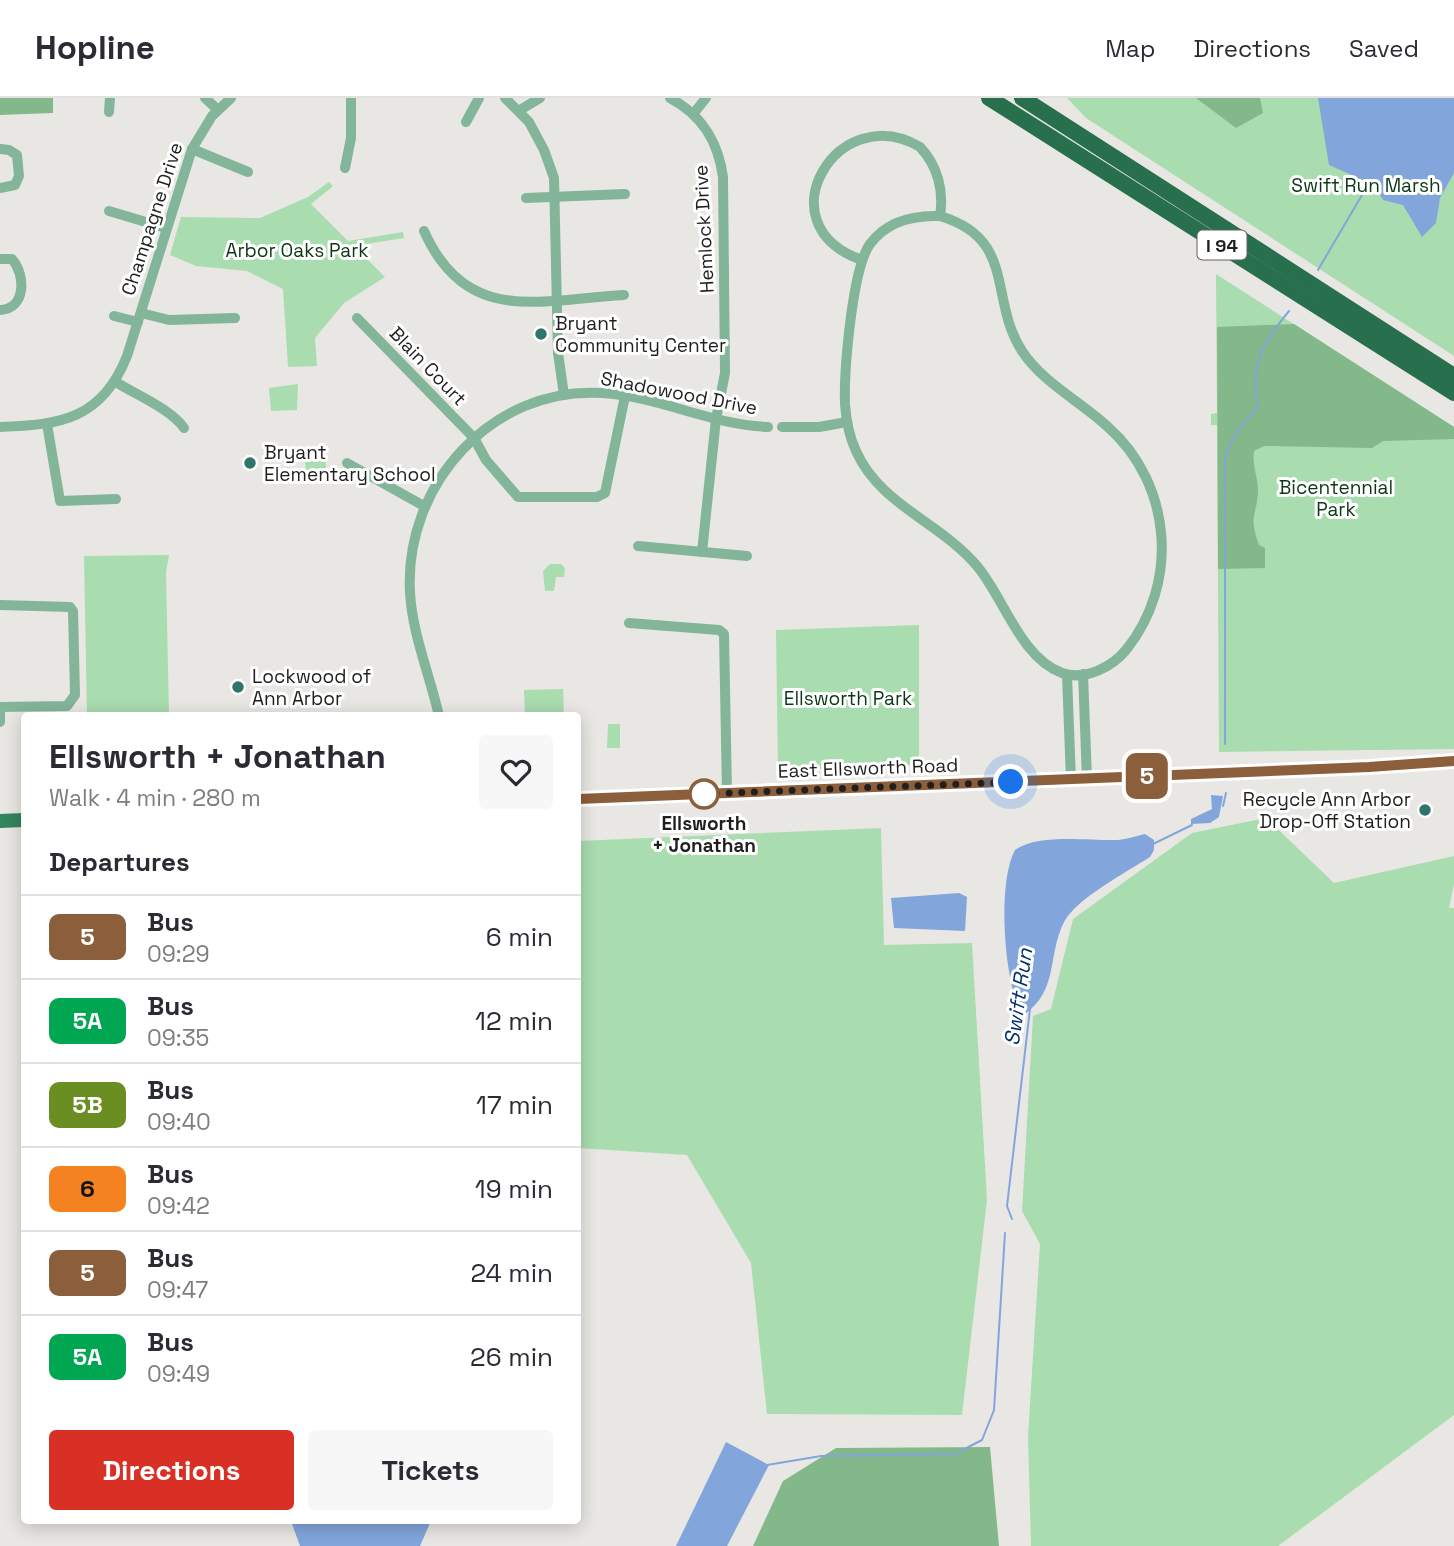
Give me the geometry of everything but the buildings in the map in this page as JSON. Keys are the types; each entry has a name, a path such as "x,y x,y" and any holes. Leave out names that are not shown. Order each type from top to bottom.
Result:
{"highway":[{"name":"I 94","path":"989,98 1454,393"},
{"name":"I 94","path":"1022,98 1454,376"}],"main road":[{"name":"East Ellsworth Road","path":"581,799 1071,780 1454,761"},
{"path":"0,821 21,820"}],"street":[{"path":"109,112 110,98"},
{"path":"205,98 217,109"},
{"name":"Champagne Drive","path":"0,427 47,424 85,411 116,382 192,149 217,109 231,98"},
{"path":"345,168 351,138 351,98"},
{"path":"466,122 479,98"},
{"path":"505,98 520,110 544,150 556,194 558,353 564,395"},
{"path":"520,110 540,98"},
{"name":"Hemlock Drive","path":"670,98 694,113 712,137 723,177 726,352 702,552"},
{"path":"694,113 706,98"},
{"path":"878,124 905,135 930,159 939,183 940,216"},
{"path":"829,144 816,178 815,213 831,241 844,252 862,260"},
{"path":"0,149 17,155 19,176 15,185 0,188"},
{"path":"192,149 248,172"},
{"path":"526,198 556,194 625,194"},
{"path":"108,211 166,228"},
{"path":"940,216 971,230 988,246 998,270 1012,331 1021,350 1036,369 1096,416 1127,446 1144,473 1155,501 1163,543 1163,566 1151,607 1138,633 1120,657 1108,666 1083,674 1067,675 1055,670 1035,653 988,581 960,549 880,487 857,454 847,422 846,375 856,282 862,260 869,245 892,225 915,217 940,216"},
{"path":"424,231 438,258 474,289 508,301 557,302 624,295"},
{"path":"0,259 12,259 18,265 20,288 16,305 12,309 0,310"},
{"name":"Champagne Drive","path":"114,316 139,317"},
{"path":"139,317 169,320 235,318"},
{"name":"Blain Court","path":"357,318 474,438 486,460 518,497 601,496 608,488 625,396"},
{"path":"116,382 145,401 176,416 184,428"},
{"name":"Shadowood Drive","path":"437,712 410,596 411,552 424,506 442,472 474,438 520,409 564,395 601,393 625,396 716,419 768,427"},
{"name":"Shadowood Drive","path":"782,427 819,427 847,422"},
{"path":"47,424 60,500 116,499"},
{"path":"347,463 424,506"},
{"path":"638,546 747,556"},
{"path":"0,606 70,607 73,611 75,695 67,706 0,707 0,722"},
{"path":"629,623 719,630 724,634 727,793"},
{"path":"1083,674 1087,779"},
{"path":"1067,675 1071,780"}],"green space":[{"path":"0,98 53,98 53,113 0,115"},
{"name":"Swift Run Marsh","path":"1067,98 1454,98 1454,356 1086,118"},
{"path":"1196,98 1260,98 1263,113 1236,128"},
{"name":"Arbor Oaks Park","path":"329,182 333,186 311,204 348,241 403,232 404,238 354,246 385,277 344,303 315,338 317,366 288,367 283,289 247,271 196,266 170,255 181,217 260,218 308,197"},
{"name":"Bicentennial Park","path":"1216,274 1454,427 1454,749 1219,752 1217,425 1211,425 1211,414 1217,413"},
{"path":"1294,324 1454,427 1454,439 1383,441 1372,448 1264,446 1254,451 1258,491 1254,527 1259,545 1265,548 1265,568 1218,569 1217,327"},
{"path":"298,384 297,410 271,411 269,388"},
{"path":"305,455 325,455 327,482 306,482"},
{"path":"169,555 166,572 169,712 87,712 84,556"},
{"path":"550,564 561,564 565,568 564,577 556,577 554,591 545,591 543,571"},
{"name":"Ellsworth Park","path":"919,625 919,765 778,771 776,630"},
{"path":"563,689 564,712 525,712 524,690"},
{"path":"608,724 620,724 620,748 607,748"},
{"path":"1266,818 1334,883 1454,856 1454,884 1449,908 1454,908 1454,1415 1278,1546 1031,1546 1028,1437 1040,1244 1022,1211 1033,1016 1051,1009 1073,919 1192,833"},
{"path":"881,828 884,945 972,943 987,1200 962,1415 767,1414 751,1263 687,1155 581,1148 581,841"},
{"path":"990,1447 999,1546 753,1546 783,1481 836,1448"}],"water":[{"path":"1318,98 1454,98 1454,173 1440,198 1436,223 1422,237 1403,205 1383,200 1374,185 1329,165"},
{"path":"1211,795 1223,796 1219,817 1210,823 1191,824 1191,819 1212,809"},
{"path":"1145,834 1154,840 1154,850 1150,857 1103,886 1070,913 1059,935 1043,994 1025,1014 1020,1011 1010,976 1004,906 1009,865 1015,850 1037,841 1118,840"},
{"path":"959,893 967,897 965,931 894,928 891,898"},
{"path":"726,1442 769,1465 727,1546 676,1546"},
{"path":"292,1524 430,1524 420,1546 300,1546"}],"waterway":[{"name":"Swift Run","path":"1318,270 1369,183"},
{"name":"Swift Run","path":"1225,744 1225,455 1240,427 1257,408 1256,379 1260,355 1271,334 1289,311"},
{"name":"Swift Run","path":"1223,806 1226,793"},
{"name":"Swift Run","path":"1153,844 1192,825"},
{"name":"Swift Run","path":"1012,1219 1007,1206 1030,1009"},
{"name":"Swift Run","path":"767,1465 821,1456 955,1454 982,1440 994,1410 1005,1233"}],"bus line":[{"name":"5","path":"581,799 1003,783 1454,761"}],"place":[{"name":"Bryant Community Center","path":"541,334"},
{"name":"Bryant Elementary School","path":"250,463"},
{"name":"Lockwood of Ann Arbor","path":"238,687"},
{"name":"Ellsworth + Jonathan","path":"704,794"},
{"name":"Recycle Ann Arbor Drop-Off Station","path":"1425,810"}],"route":[{"path":"704,794 1011,782"}]}
